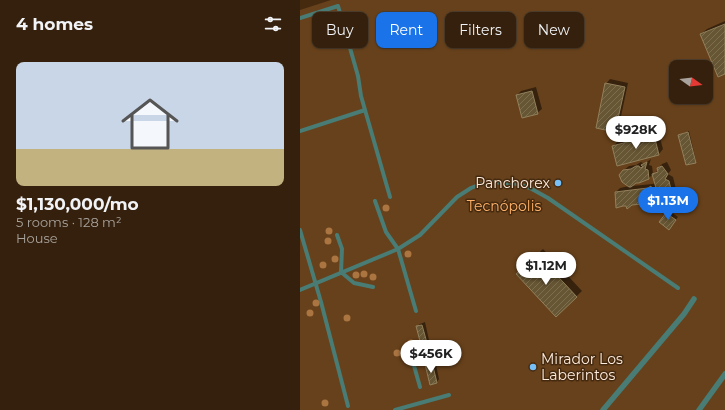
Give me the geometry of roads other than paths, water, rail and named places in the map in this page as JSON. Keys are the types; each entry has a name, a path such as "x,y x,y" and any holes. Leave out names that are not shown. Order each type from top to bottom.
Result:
{"street":[{"path":"602,410 684,314 694,299"},
{"path":"699,410 725,374"}],"lane":[{"path":"300,18 338,6 390,197"},
{"path":"300,131 366,110"},
{"path":"300,290 398,249 420,235 457,198 470,188 492,182 518,184 530,188 548,198 678,288"},
{"path":"375,201 386,232 398,249 416,311"},
{"path":"300,230 348,406"},
{"path":"337,234 342,249 341,272"},
{"path":"341,272 354,283 373,287"},
{"path":"411,355 420,387"},
{"path":"395,410 449,395"}],"place":[{"name":"Panchorex","path":"558,183"},
{"name":"Mirador Los Laberintos","path":"533,367"}],"park label":[{"name":"Tecnópolis","path":"504,206"}]}
